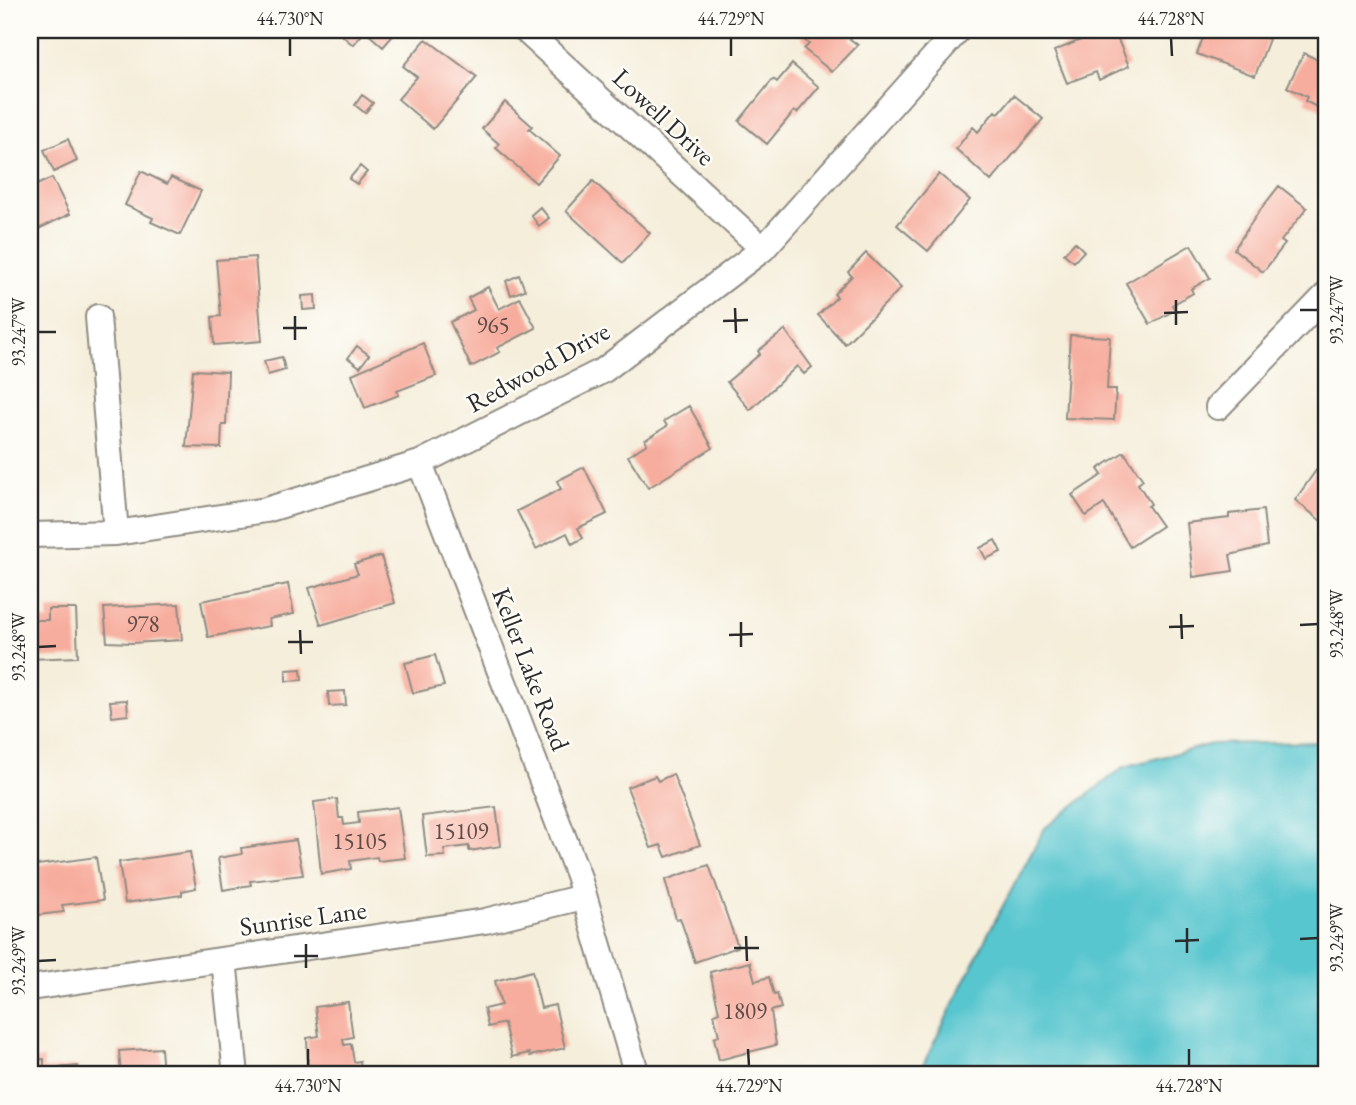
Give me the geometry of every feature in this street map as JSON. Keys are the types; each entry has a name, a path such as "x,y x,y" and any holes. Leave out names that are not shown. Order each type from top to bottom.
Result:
{"street":[{"name":"Lowell Drive","path":"526,30 762,248"},
{"name":"Redwood Drive","path":"30,535 116,533 266,510 420,463 604,370 762,248 958,30"},
{"path":"1218,407 1326,295"},
{"path":"98,317 116,533"},
{"name":"Keller Lake Road","path":"420,463 578,875 637,1075"},
{"name":"Sunrise Lane","path":"30,988 485,921 583,897"},
{"path":"224,960 236,1075"}],"water":[{"path":"1326,742 1326,1075 922,1075 922,1067 992,926 1045,828 1124,767 1212,744"}],"building":[{"path":"336,30 398,30 383,47 365,31 353,45"},
{"path":"807,30 858,30 850,39 858,45 832,72 804,49 809,44 801,37"},
{"path":"1091,30 1114,30 1129,66 1099,80 1096,72 1067,83 1054,51 1081,40 1080,34"},
{"path":"1206,30 1245,30 1269,39 1255,76 1197,54"},
{"path":"426,39 477,77 433,129 398,99 417,77 403,66"},
{"path":"1304,53 1326,64 1326,112 1305,101 1307,97 1287,87"},
{"path":"792,64 819,87 797,113 794,111 767,144 739,121 773,79 777,82"},
{"path":"362,95 373,103 365,113 355,105"},
{"path":"1014,95 1043,119 991,181 956,149 973,127 978,132 995,111 999,113"},
{"path":"505,102 532,126 529,129 560,156 536,183 496,148 499,144 482,129"},
{"path":"68,139 77,161 54,172 44,150"},
{"path":"360,166 367,172 357,184 349,179"},
{"path":"141,171 167,184 171,177 201,191 180,235 151,222 153,218 125,205"},
{"path":"939,174 970,200 928,251 897,225"},
{"path":"52,178 70,214 30,233 30,188"},
{"path":"593,181 650,233 623,263 566,211"},
{"path":"1279,186 1307,208 1281,241 1285,244 1263,272 1234,249"},
{"path":"540,207 549,218 539,226 531,215"},
{"path":"1075,242 1084,251 1074,262 1064,254"},
{"path":"1191,245 1210,278 1191,289 1193,293 1172,305 1175,310 1150,324 1126,283"},
{"path":"866,253 901,288 845,344 818,315 837,297 834,294 852,276 848,272"},
{"path":"255,257 262,341 214,345 212,317 221,316 216,260"},
{"path":"519,275 525,290 511,295 506,281"},
{"path":"488,287 499,309 520,298 536,328 497,348 500,352 471,367 450,322 474,310 468,298"},
{"path":"315,295 316,309 303,310 302,296"},
{"path":"785,330 812,367 804,374 797,366 750,410 727,382 760,354 758,351"},
{"path":"1070,335 1110,337 1107,389 1116,389 1114,420 1065,418"},
{"path":"423,343 436,376 397,391 399,395 365,408 352,374"},
{"path":"357,346 369,355 360,367 348,358"},
{"path":"282,357 285,370 268,375 264,361"},
{"path":"193,370 228,372 226,425 222,425 221,448 186,447"},
{"path":"689,406 713,448 648,488 628,456 647,444 645,440 667,426 664,421"},
{"path":"32,437 36,466 30,466"},
{"path":"1326,446 1326,525 1295,500 1324,459 1319,456"},
{"path":"1124,452 1143,480 1138,484 1151,504 1148,506 1162,526 1130,547 1104,504 1086,516 1072,495 1102,475 1098,469"},
{"path":"584,467 607,514 578,528 583,538 572,544 567,533 536,549 517,511 561,489 557,481"},
{"path":"1263,510 1267,546 1230,555 1233,571 1193,577 1187,523 1229,518 1229,514"},
{"path":"995,540 1001,552 986,559 980,548"},
{"path":"381,556 395,603 321,625 309,588 358,574 354,564"},
{"path":"288,584 294,614 269,619 270,626 208,637 201,601"},
{"path":"179,604 182,640 107,642 104,608"},
{"path":"48,609 76,609 78,657 30,659 30,620 48,620"},
{"path":"435,655 444,686 413,693 405,663"},
{"path":"301,669 302,680 286,681 286,670"},
{"path":"345,691 346,705 329,706 328,692"},
{"path":"127,700 128,715 112,717 110,701"},
{"path":"673,774 700,845 666,857 661,845 651,848 627,787 655,776 658,781"},
{"path":"337,799 339,818 343,818 344,825 359,823 358,812 398,807 405,858 378,861 377,857 350,861 351,869 321,874 314,802"},
{"path":"496,807 501,846 469,851 469,846 444,849 445,856 427,857 422,816"},
{"path":"296,840 303,875 250,881 251,885 223,890 218,858 242,854 241,848"},
{"path":"190,852 196,888 182,891 182,895 125,903 119,862"},
{"path":"96,857 103,900 62,905 64,912 30,916 30,866"},
{"path":"709,865 738,947 695,962 680,918 676,919 665,880"},
{"path":"750,962 755,981 769,977 774,995 777,994 781,1008 771,1011 776,1045 719,1060 714,1038 719,1036 714,1014 719,1012 710,972"},
{"path":"532,971 541,1008 555,1005 565,1048 512,1057 504,1023 488,1027 484,1009 501,1005 495,981"},
{"path":"348,1002 353,1037 343,1039 344,1045 351,1044 354,1062 360,1061 362,1075 315,1075 314,1069 308,1069 307,1038 319,1036 315,1007"},
{"path":"161,1048 163,1075 121,1075 119,1051"},
{"path":"44,1059 44,1069 78,1066 79,1075 30,1075 30,1060"}]}
